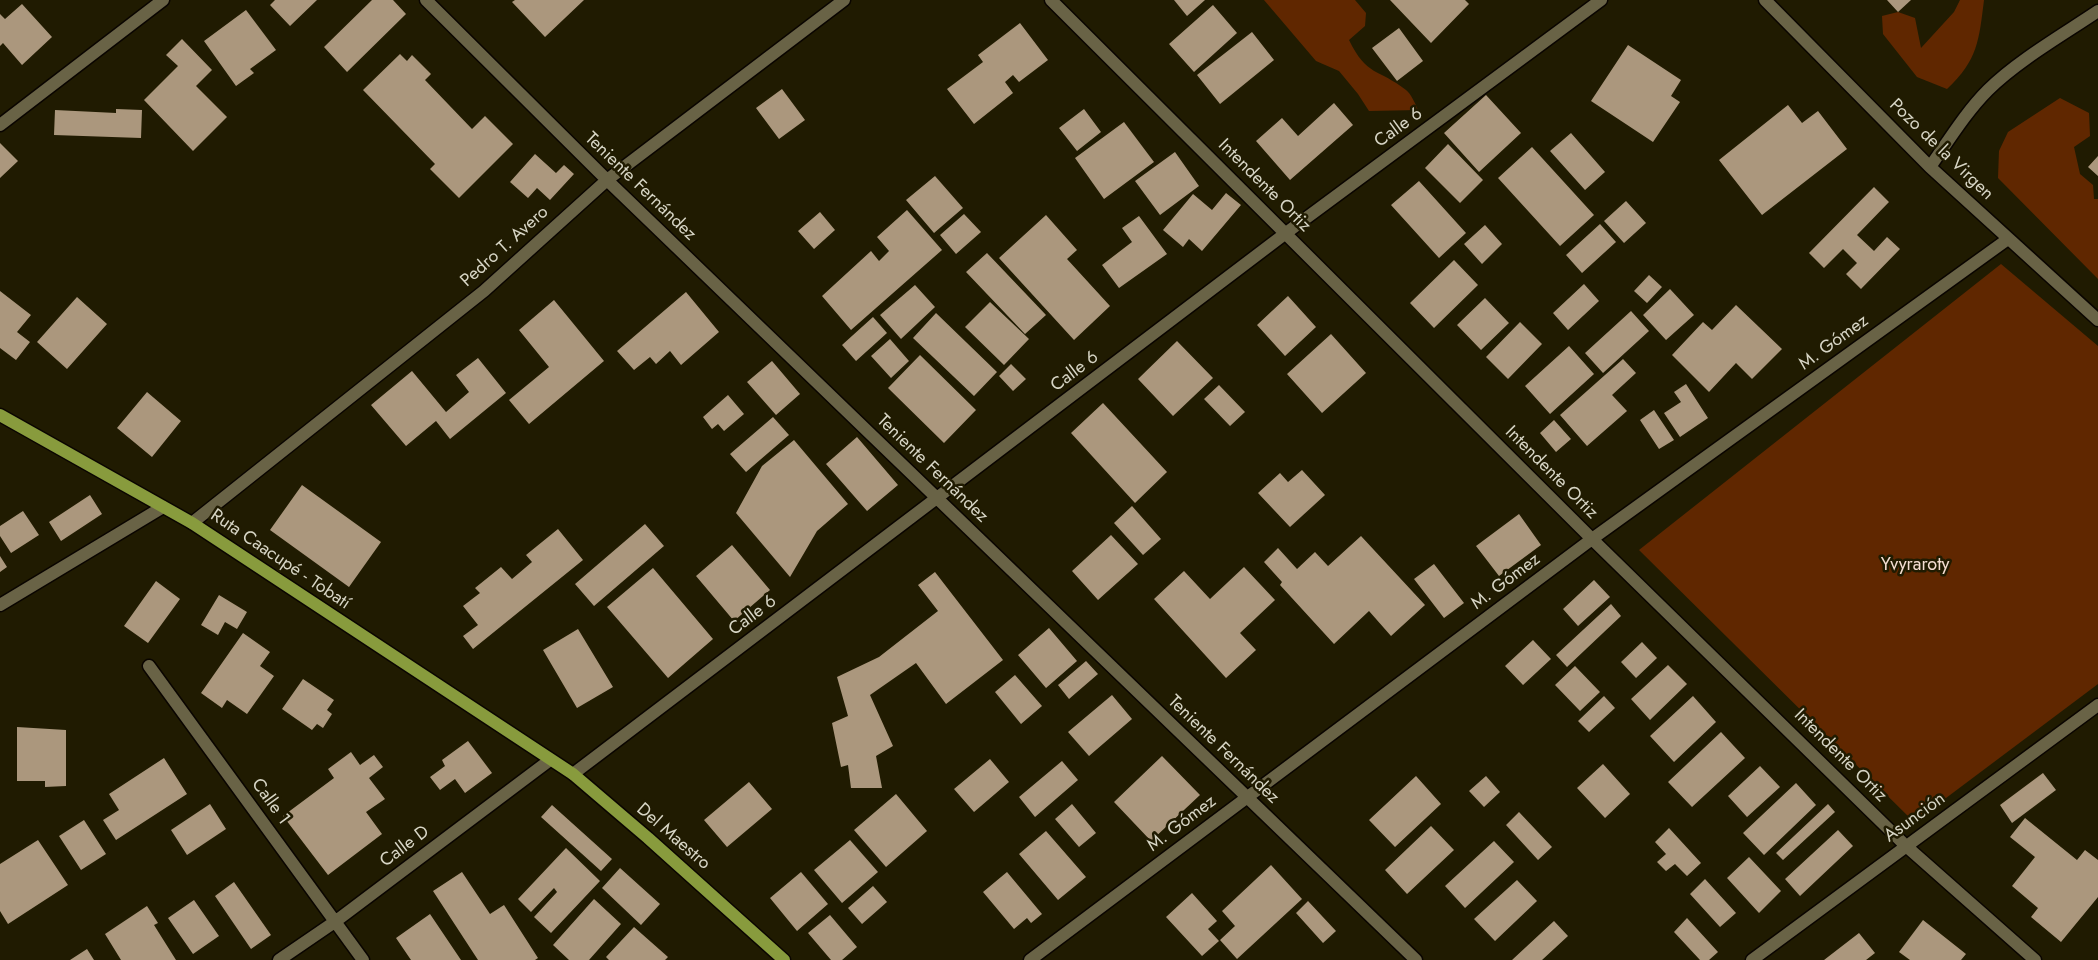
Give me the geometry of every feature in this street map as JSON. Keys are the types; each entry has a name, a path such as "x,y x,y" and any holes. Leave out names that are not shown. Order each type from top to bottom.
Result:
{"main road":[{"name":"Ruta Caacupé - Tobatí","path":"0,415 192,523 532,749"},
{"name":"Del Maestro","path":"532,749 573,774 648,838 784,960"}],"street":[{"path":"0,125 163,0"},
{"name":"Teniente Fernández","path":"426,0 607,180 1416,960"},
{"name":"Pedro T. Avero","path":"192,523 484,291 607,180 844,0"},
{"name":"Intendente Ortiz","path":"1051,0 1592,539 1906,846 2035,960"},
{"name":"Calle 6","path":"573,774 1286,233 1601,0"},
{"name":"Pozo de la Virgen","path":"1765,0 1930,166 2098,320"},
{"path":"1930,166 1969,111 1989,89 2015,68 2098,11"},
{"name":"M. Gómez","path":"1030,960 1592,539 2008,239"},
{"path":"0,605 164,507"},
{"name":"Calle 1","path":"149,666 363,960"},
{"name":"Asunción","path":"1752,960 2098,705"},
{"name":"Calle D","path":"279,960 336,921 550,760"}],"green space":[{"path":"1264,0 1355,0 1366,13 1365,26 1349,40 1355,52 1374,71 1406,90 1418,110 1369,111 1339,71 1316,61"},
{"path":"1960,0 1984,0 1978,38 1971,59 1947,89 1917,77 1883,34 1882,16 1898,12 1915,18 1921,48 1954,12"},
{"path":"2060,98 2089,113 2090,136 2074,147 2080,174 2093,185 2094,199 2098,199 2098,279 1998,178 1999,151 2008,132"},
{"name":"Yvyraroty","path":"2001,264 2098,346 2098,684 1914,822 1639,550"}],"building":[{"path":"275,0 317,0 290,26 270,5"},
{"path":"372,0 393,0 406,14 347,72 324,47"},
{"path":"515,0 584,0 545,37 512,2"},
{"path":"1174,0 1205,0 1187,16"},
{"path":"1390,0 1465,0 1469,4 1431,43"},
{"path":"1887,0 1911,0 1898,12"},
{"path":"22,4 52,37 22,65 3,43 0,46 0,14 5,19"},
{"path":"1213,5 1237,33 1194,72 1169,44"},
{"path":"246,10 276,50 250,69 254,73 236,86 204,41"},
{"path":"1020,23 1048,60 1019,82 1013,75 1005,82 1013,93 974,124 947,89 983,62 978,55"},
{"path":"1399,28 1423,61 1397,81 1372,48"},
{"path":"1252,32 1274,60 1220,104 1197,75"},
{"path":"182,39 212,70 196,86 227,117 193,151 144,100 178,66 166,55"},
{"path":"1628,45 1681,80 1671,96 1680,102 1653,142 1591,101"},
{"path":"400,54 407,61 412,55 431,74 425,80 472,129 485,116 513,144 459,198 430,169 435,164 363,90"},
{"path":"782,89 805,120 779,139 756,108"},
{"path":"1486,95 1521,133 1479,172 1444,133"},
{"path":"1334,103 1353,125 1290,180 1256,141 1282,118 1298,136"},
{"path":"1788,105 1802,123 1818,111 1847,149 1762,215 1719,160"},
{"path":"116,109 142,110 141,138 54,135 55,110 116,113"},
{"path":"1084,109 1101,132 1077,151 1059,128"},
{"path":"1124,122 1154,162 1104,199 1075,158"},
{"path":"1571,133 1605,172 1585,190 1550,151"},
{"path":"0,143 18,161 0,178"},
{"path":"1448,144 1483,180 1460,203 1425,168"},
{"path":"1532,147 1594,215 1560,246 1498,178"},
{"path":"1175,152 1199,186 1160,215 1135,181"},
{"path":"535,154 556,173 564,165 574,174 550,200 537,188 528,198 510,182"},
{"path":"2098,156 2098,176 2088,167"},
{"path":"935,176 963,208 934,233 906,200"},
{"path":"1419,181 1466,233 1439,258 1391,205"},
{"path":"1874,187 1889,202 1857,235 1874,251 1887,237 1900,249 1861,289 1846,274 1857,263 1843,249 1824,268 1809,253"},
{"path":"1226,193 1241,205 1202,251 1189,239 1183,247 1163,230 1193,194 1212,210"},
{"path":"1626,201 1646,223 1624,243 1604,221"},
{"path":"907,210 942,250 851,330 822,296 871,251 879,261 889,251 877,237"},
{"path":"820,212 835,230 814,249 798,231"},
{"path":"964,214 981,232 956,254 940,235"},
{"path":"1046,215 1077,250 1067,259 1110,306 1074,340 999,258"},
{"path":"1139,216 1167,254 1119,288 1102,265 1132,242 1122,228"},
{"path":"1600,224 1616,242 1582,273 1566,255"},
{"path":"1485,225 1502,244 1482,264 1464,244"},
{"path":"987,253 1046,315 1025,334 966,272"},
{"path":"1454,260 1478,285 1434,328 1410,303"},
{"path":"1649,275 1662,287 1647,303 1634,291"},
{"path":"1584,284 1599,301 1568,330 1553,313"},
{"path":"915,285 935,307 901,339 880,315"},
{"path":"1670,289 1694,315 1666,340 1643,315"},
{"path":"0,291 31,315 17,332 30,342 16,360 0,348"},
{"path":"686,292 719,332 681,365 670,351 656,364 650,357 634,370 617,351"},
{"path":"1288,296 1316,327 1285,356 1257,325"},
{"path":"77,297 107,324 67,369 37,342"},
{"path":"1485,298 1509,323 1481,350 1457,325"},
{"path":"554,300 604,361 529,424 509,400 549,367 519,330"},
{"path":"990,302 1029,339 1004,365 965,327"},
{"path":"1736,305 1782,349 1752,379 1736,363 1709,392 1672,355 1703,322 1712,330"},
{"path":"1631,311 1649,331 1603,373 1585,353"},
{"path":"936,313 997,372 974,396 913,338"},
{"path":"873,317 887,333 856,361 842,345"},
{"path":"1520,322 1542,344 1508,379 1486,357"},
{"path":"1331,334 1366,373 1322,413 1287,374"},
{"path":"890,339 909,361 891,378 871,356"},
{"path":"1177,341 1213,378 1173,416 1138,379"},
{"path":"1569,346 1594,374 1550,414 1525,386"},
{"path":"920,355 976,410 944,443 888,388"},
{"path":"478,358 506,393 450,439 436,421 406,446 371,405 412,371 446,412 469,392 456,375"},
{"path":"1623,359 1636,373 1612,395 1627,411 1587,446 1560,415"},
{"path":"772,361 800,394 776,415 747,382"},
{"path":"1011,364 1026,379 1013,391 999,376"},
{"path":"1686,384 1708,418 1680,437 1664,413 1681,402 1674,392"},
{"path":"1219,385 1245,412 1230,426 1204,399"},
{"path":"147,392 181,421 152,457 117,428"},
{"path":"728,395 744,414 724,431 718,424 712,429 703,417"},
{"path":"1103,403 1167,472 1135,503 1071,433"},
{"path":"1654,410 1674,440 1659,449 1640,420"},
{"path":"773,417 789,435 746,472 730,454"},
{"path":"1554,420 1571,439 1556,452 1540,433"},
{"path":"857,437 898,485 867,511 826,464"},
{"path":"794,440 848,504 817,531 790,577 736,513 762,466"},
{"path":"1302,470 1325,495 1290,527 1258,493 1280,473 1288,482"},
{"path":"302,485 381,542 349,587 270,530"},
{"path":"90,495 102,514 61,541 49,522"},
{"path":"1132,506 1161,539 1143,555 1114,523"},
{"path":"23,511 39,535 11,553 0,536 0,526"},
{"path":"1519,514 1541,545 1499,576 1476,546"},
{"path":"645,524 664,546 594,606 575,584"},
{"path":"558,529 583,560 473,649 463,636 478,625 463,606 480,593 475,588 501,567 512,579 532,562 526,555"},
{"path":"1111,535 1138,564 1098,600 1072,571"},
{"path":"1361,536 1425,605 1391,636 1369,611 1334,644 1280,585 1282,582 1264,562 1278,548 1297,569 1315,552 1328,566"},
{"path":"732,545 770,590 734,621 696,576"},
{"path":"0,556 7,567 0,572"},
{"path":"1434,564 1464,603 1444,618 1414,579"},
{"path":"1244,567 1275,600 1240,633 1256,650 1226,678 1154,599 1184,571 1210,599"},
{"path":"653,568 713,639 668,678 607,607"},
{"path":"935,572 1003,660 946,704 916,663 870,695 893,746 876,756 882,788 851,788 848,765 841,767 832,723 848,716 837,677 879,657 938,611 918,585"},
{"path":"1594,580 1610,597 1578,626 1563,609"},
{"path":"156,581 180,599 148,643 124,626"},
{"path":"219,595 247,612 237,629 225,622 218,635 201,625"},
{"path":"1611,604 1621,616 1567,667 1556,655"},
{"path":"1049,628 1077,661 1046,688 1018,655"},
{"path":"578,629 613,687 577,708 543,650"},
{"path":"243,633 270,652 260,666 274,676 247,714 227,700 222,708 201,693"},
{"path":"1533,640 1551,659 1523,685 1505,666"},
{"path":"1642,642 1657,658 1636,678 1621,662"},
{"path":"1086,661 1098,674 1069,699 1058,685"},
{"path":"1668,665 1687,684 1650,720 1631,699"},
{"path":"1575,666 1600,692 1580,711 1555,685"},
{"path":"1015,675 1042,706 1021,724 995,692"},
{"path":"303,679 334,700 327,710 332,714 323,728 317,724 312,730 282,709"},
{"path":"1112,695 1132,719 1089,756 1068,732"},
{"path":"1604,696 1615,708 1589,732 1578,721"},
{"path":"1693,696 1716,722 1674,762 1650,736"},
{"path":"17,727 66,730 66,786 45,787 45,781 17,781"},
{"path":"1721,732 1745,758 1692,807 1668,782"},
{"path":"468,741 492,773 465,793 455,779 440,790 430,777 445,766 442,760"},
{"path":"351,752 360,765 374,755 383,767 369,778 385,799 366,812 382,834 328,875 283,816 334,778 328,769"},
{"path":"1162,756 1200,795 1151,841 1114,802"},
{"path":"164,758 187,794 116,840 103,820 119,810 109,794"},
{"path":"990,759 1009,782 974,812 954,789"},
{"path":"1062,761 1078,780 1035,817 1019,797"},
{"path":"1603,764 1630,794 1605,818 1577,788"},
{"path":"1760,766 1780,787 1747,817 1728,796"},
{"path":"2043,773 2056,790 2012,823 2000,805"},
{"path":"1416,776 1441,804 1395,847 1369,820"},
{"path":"1486,776 1500,792 1484,807 1469,791"},
{"path":"749,782 772,809 727,847 704,820"},
{"path":"1796,783 1816,805 1764,855 1743,833"},
{"path":"896,794 927,831 886,867 854,830"},
{"path":"210,804 226,829 187,855 171,830"},
{"path":"1072,804 1096,833 1079,847 1055,819"},
{"path":"1828,804 1835,812 1783,860 1776,853"},
{"path":"552,805 612,859 601,871 541,817"},
{"path":"1519,812 1552,847 1538,860 1506,825"},
{"path":"2025,818 2077,860 2085,850 2098,860 2098,897 2061,942 2031,917 2038,908 2012,886 2035,857 2010,837"},
{"path":"84,820 106,854 81,870 59,836"},
{"path":"1431,826 1454,850 1407,894 1385,870"},
{"path":"1669,828 1701,863 1687,876 1675,864 1666,871 1657,862 1666,854 1655,842"},
{"path":"1838,830 1853,846 1800,896 1785,879"},
{"path":"1046,831 1086,877 1058,900 1019,854"},
{"path":"38,840 68,885 8,924 0,911 0,864"},
{"path":"850,840 878,872 842,903 814,870"},
{"path":"1494,841 1514,862 1465,908 1445,886"},
{"path":"566,848 600,881 551,933 534,917 557,892 554,888 531,912 518,899"},
{"path":"1749,857 1781,891 1759,913 1727,878"},
{"path":"1271,865 1302,899 1237,959 1220,940 1235,926 1222,911"},
{"path":"620,868 660,904 641,925 602,888"},
{"path":"462,872 490,914 504,905 538,958 535,960 478,960 433,891"},
{"path":"801,872 828,904 797,931 770,898"},
{"path":"1007,872 1042,914 1031,923 1027,918 1014,929 983,892"},
{"path":"1705,879 1736,913 1720,927 1690,894"},
{"path":"1517,880 1537,901 1495,941 1474,919"},
{"path":"234,882 271,935 251,949 215,896"},
{"path":"873,886 887,902 862,924 848,908"},
{"path":"1192,893 1217,921 1208,929 1219,941 1202,956 1166,917"},
{"path":"594,899 621,924 589,960 569,960 553,945"},
{"path":"194,900 219,936 193,954 168,918"},
{"path":"1308,901 1336,931 1323,943 1296,913"},
{"path":"147,906 158,923 154,925 176,960 121,960 105,934"},
{"path":"430,914 461,960 411,960 396,938"},
{"path":"830,915 857,947 842,960 831,960 808,933"},
{"path":"1687,918 1718,952 1709,960 1700,960 1674,932"},
{"path":"1923,920 1966,954 1961,960 1910,960 1899,952"},
{"path":"1554,921 1568,936 1542,960 1512,960"},
{"path":"634,927 668,957 665,960 609,960 606,957"},
{"path":"1859,933 1875,953 1866,960 1824,960"},
{"path":"87,949 94,960 70,960"}]}
